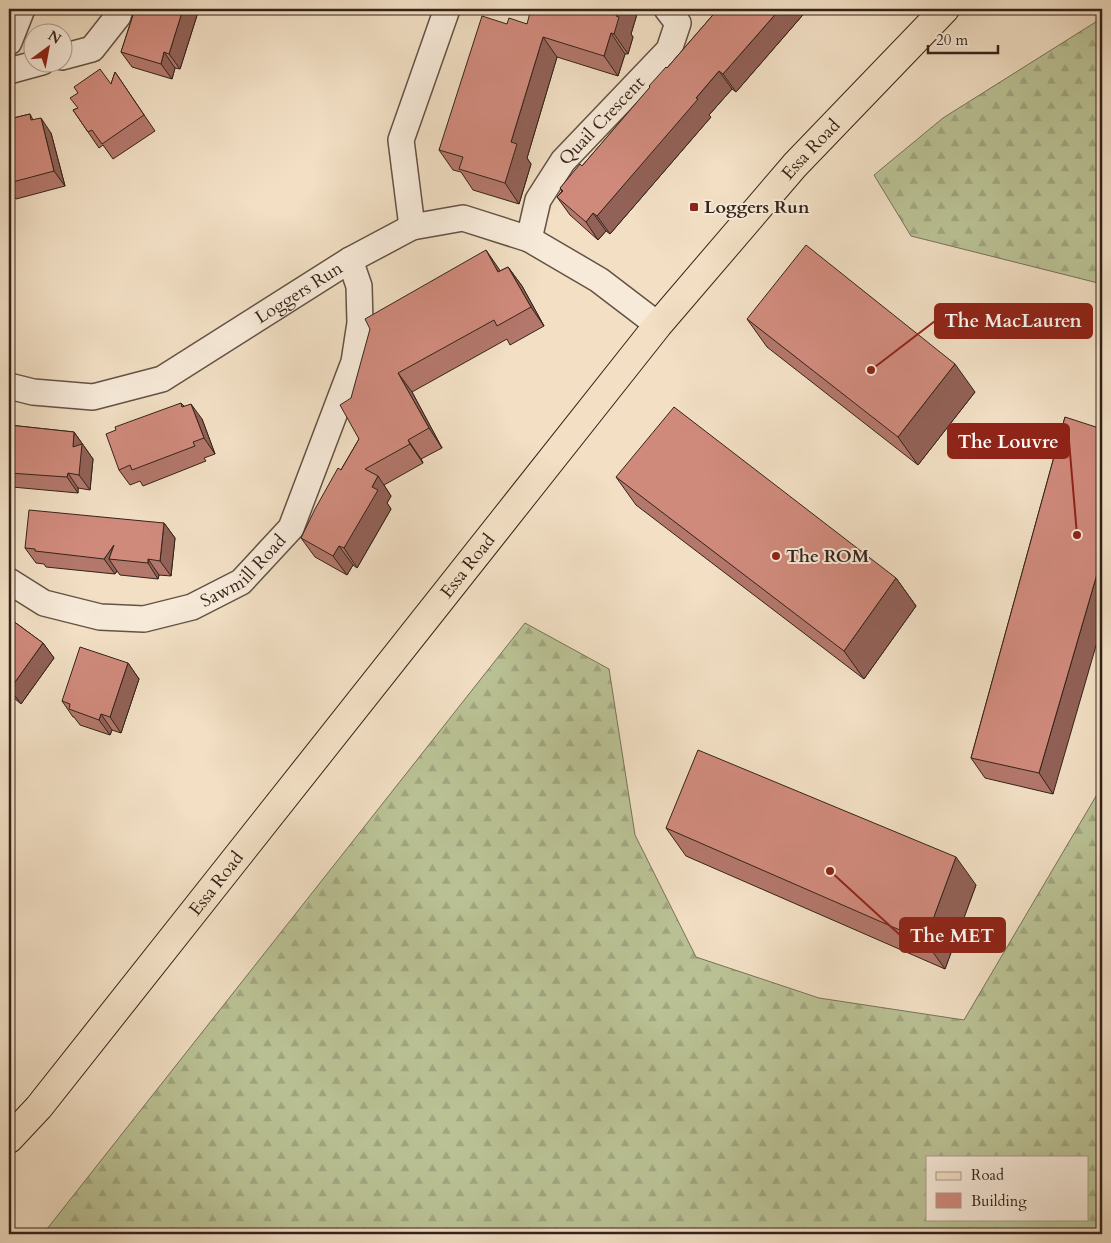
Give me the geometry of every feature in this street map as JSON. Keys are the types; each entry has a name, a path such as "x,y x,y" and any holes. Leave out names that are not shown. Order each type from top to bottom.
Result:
{"main road":[{"name":"Essa Road","path":"9,1139 39,1107 658,325 795,165 945,9"}],"street":[{"path":"9,42 22,9"},
{"path":"72,54 92,49 118,16 120,9"},
{"path":"412,227 401,140 447,9"},
{"name":"Quail Crescent","path":"529,240 538,200 563,162 669,50 678,22 667,9"},
{"path":"9,71 22,67"},
{"name":"Loggers Run","path":"9,386 33,392 93,397 162,379 350,260 412,227 463,218 529,240 599,280 658,325"},
{"name":"Sawmill Road","path":"9,581 44,604 100,617 144,618 192,607 241,582 291,528 354,362 360,323 359,286 350,260"}],"green space":[{"path":"1102,18 1102,284 911,236 874,175 943,118"},
{"path":"525,623 609,669 635,835 696,957 819,998 964,1020 1102,786 1102,1234 43,1234"}],"building":[{"path":"135,9 183,9 169,54 164,52 161,64 121,52"},
{"path":"531,9 543,12 544,9 619,9 616,16 619,17 614,34 611,33 604,56 543,37 511,142 517,144 505,183 459,169 463,157 439,150 482,16 507,24 509,18 527,24"},
{"path":"718,9 780,9 723,74 719,71 696,98 698,99 597,216 593,213 586,222 557,197 563,191 560,188 580,164 582,166 649,86"},
{"path":"100,69 111,84 115,72 144,115 102,144 92,130 88,132 73,110 78,108 70,98 78,93 74,87"},
{"path":"30,114 31,120 41,118 54,171 9,183 9,119"},
{"path":"806,245 955,364 898,437 747,319"},
{"path":"486,250 498,272 508,267 531,307 497,326 494,320 398,373 429,428 408,440 410,444 365,469 378,476 372,487 378,490 344,548 339,546 333,556 301,538 338,468 341,470 359,439 340,405 351,398 370,329 365,319"},
{"path":"181,403 182,407 191,404 204,438 193,442 195,446 132,470 130,465 119,470 106,434 116,430 115,427"},
{"name":"The ROM","path":"674,407 896,578 844,651 616,477"},
{"path":"1065,417 1102,429 1102,557 1039,773 971,758"},
{"path":"9,425 74,432 73,447 82,444 79,475 68,473 67,477 9,473"},
{"path":"29,510 164,523 160,561 148,559 148,563 109,559 114,545 104,559 35,551 35,549 25,548"},
{"path":"9,618 43,643 10,689 9,687"},
{"path":"80,647 128,663 110,717 101,714 99,720 69,709 70,704 62,701"},
{"path":"698,750 956,857 925,941 666,828"}],"place":[{"name":"Loggers Run","path":"694,207"},
{"name":"The MacLauren","path":"871,370"},
{"name":"The Louvre","path":"1077,535"},
{"name":"The ROM","path":"776,556"},
{"name":"The MET","path":"830,871"}]}
